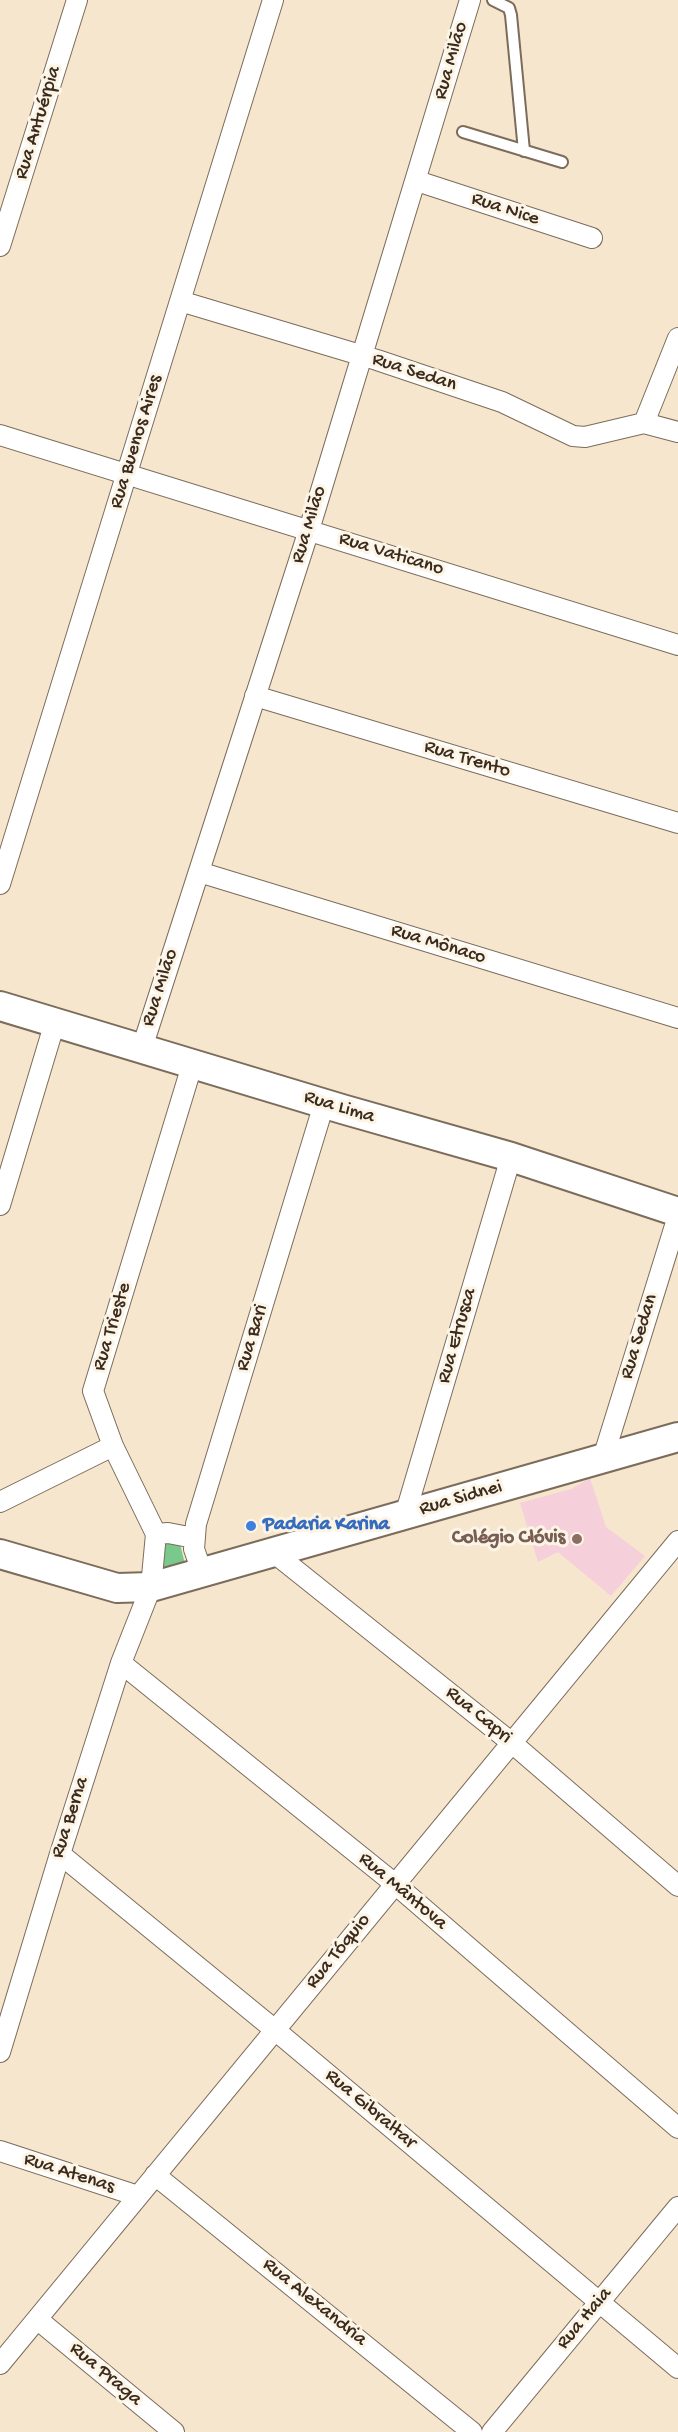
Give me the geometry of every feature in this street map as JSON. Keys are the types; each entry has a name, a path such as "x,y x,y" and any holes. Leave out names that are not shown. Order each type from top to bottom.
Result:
{"main road":[{"name":"Rua Lima","path":"0,1006 193,1062 324,1104 511,1157 678,1214"},
{"name":"Rua Sidnei","path":"0,1554 110,1587 128,1589 151,1587 678,1437"}],"street":[{"name":"Rua Antuérpia","path":"0,246 78,0"},
{"name":"Rua Buenos Aires","path":"0,884 273,0"},
{"name":"Rua Milão","path":"141,1048 309,530 360,356 417,181 470,0"},
{"name":"Rua Nice","path":"417,181 592,238"},
{"name":"Rua Sedan","path":"180,301 513,406 573,436 585,437 644,423"},
{"path":"678,338 644,423 678,432"},
{"name":"Rua Vaticano","path":"0,435 678,645"},
{"name":"Rua Trento","path":"255,696 678,823"},
{"name":"Rua Mônaco","path":"199,872 678,1018"},
{"path":"0,1205 55,1022"},
{"name":"Rua Trieste","path":"156,1534 113,1446 93,1391 193,1062"},
{"name":"Rua Bari","path":"202,1572 196,1556 194,1538 196,1524 324,1104"},
{"name":"Rua Etrusca","path":"405,1515 511,1157"},
{"name":"Rua Sedan","path":"603,1458 678,1214"},
{"path":"0,1502 113,1446"},
{"path":"151,1587 156,1534 168,1533 194,1538"},
{"name":"Rua Tóquio","path":"2,2357 37,2319 678,1541"},
{"name":"Rua Capri","path":"273,1552 512,1743 678,1886"},
{"name":"Rua Berna","path":"0,2052 121,1663 151,1587"},
{"name":"Rua Mântova","path":"121,1663 395,1884 678,2128"},
{"name":"Rua Gibraltar","path":"60,1854 275,2030 678,2368"},
{"name":"Rua Atenas","path":"0,2151 138,2196"},
{"name":"Rua Alexandria","path":"155,2175 472,2432"},
{"name":"Rua Haia","path":"492,2432 678,2207"},
{"name":"Rua Praga","path":"37,2319 174,2432"}],"lane":[{"path":"493,0 509,8 511,15 524,151"},
{"path":"462,132 562,162"}],"shaded area":[{"name":"Colégio Clóvis","path":"590,1478 606,1527 645,1556 611,1596 558,1552 538,1562 520,1503 571,1489"}],"green space":[{"path":"165,1543 180,1544 185,1564 164,1569 162,1567"}],"place":[{"name":"Padaria Karina","path":"251,1526"},
{"name":"Colégio Clóvis","path":"577,1539"}]}
